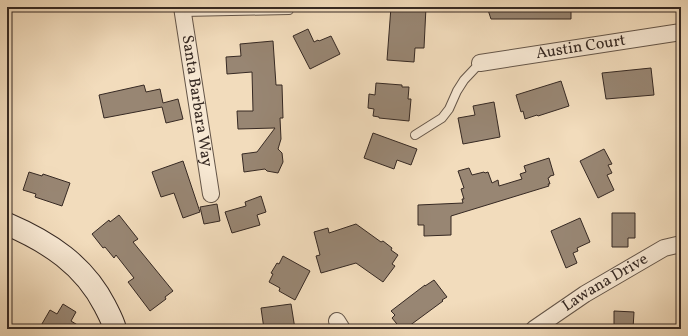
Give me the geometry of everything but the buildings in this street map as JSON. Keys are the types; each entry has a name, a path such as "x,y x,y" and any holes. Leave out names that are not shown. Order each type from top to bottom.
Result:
{"street":[{"name":"Santa Barbara Way","path":"182,9 211,194"},
{"name":"Austin Court","path":"480,63 681,32"},
{"path":"7,224 50,245 66,258 85,277 101,298 115,329"},
{"name":"Lawana Drive","path":"534,329 584,294 664,248 681,244"}],"lane":[{"path":"182,9 289,10"},
{"path":"415,135 442,118 449,109 464,80 480,63"}]}
